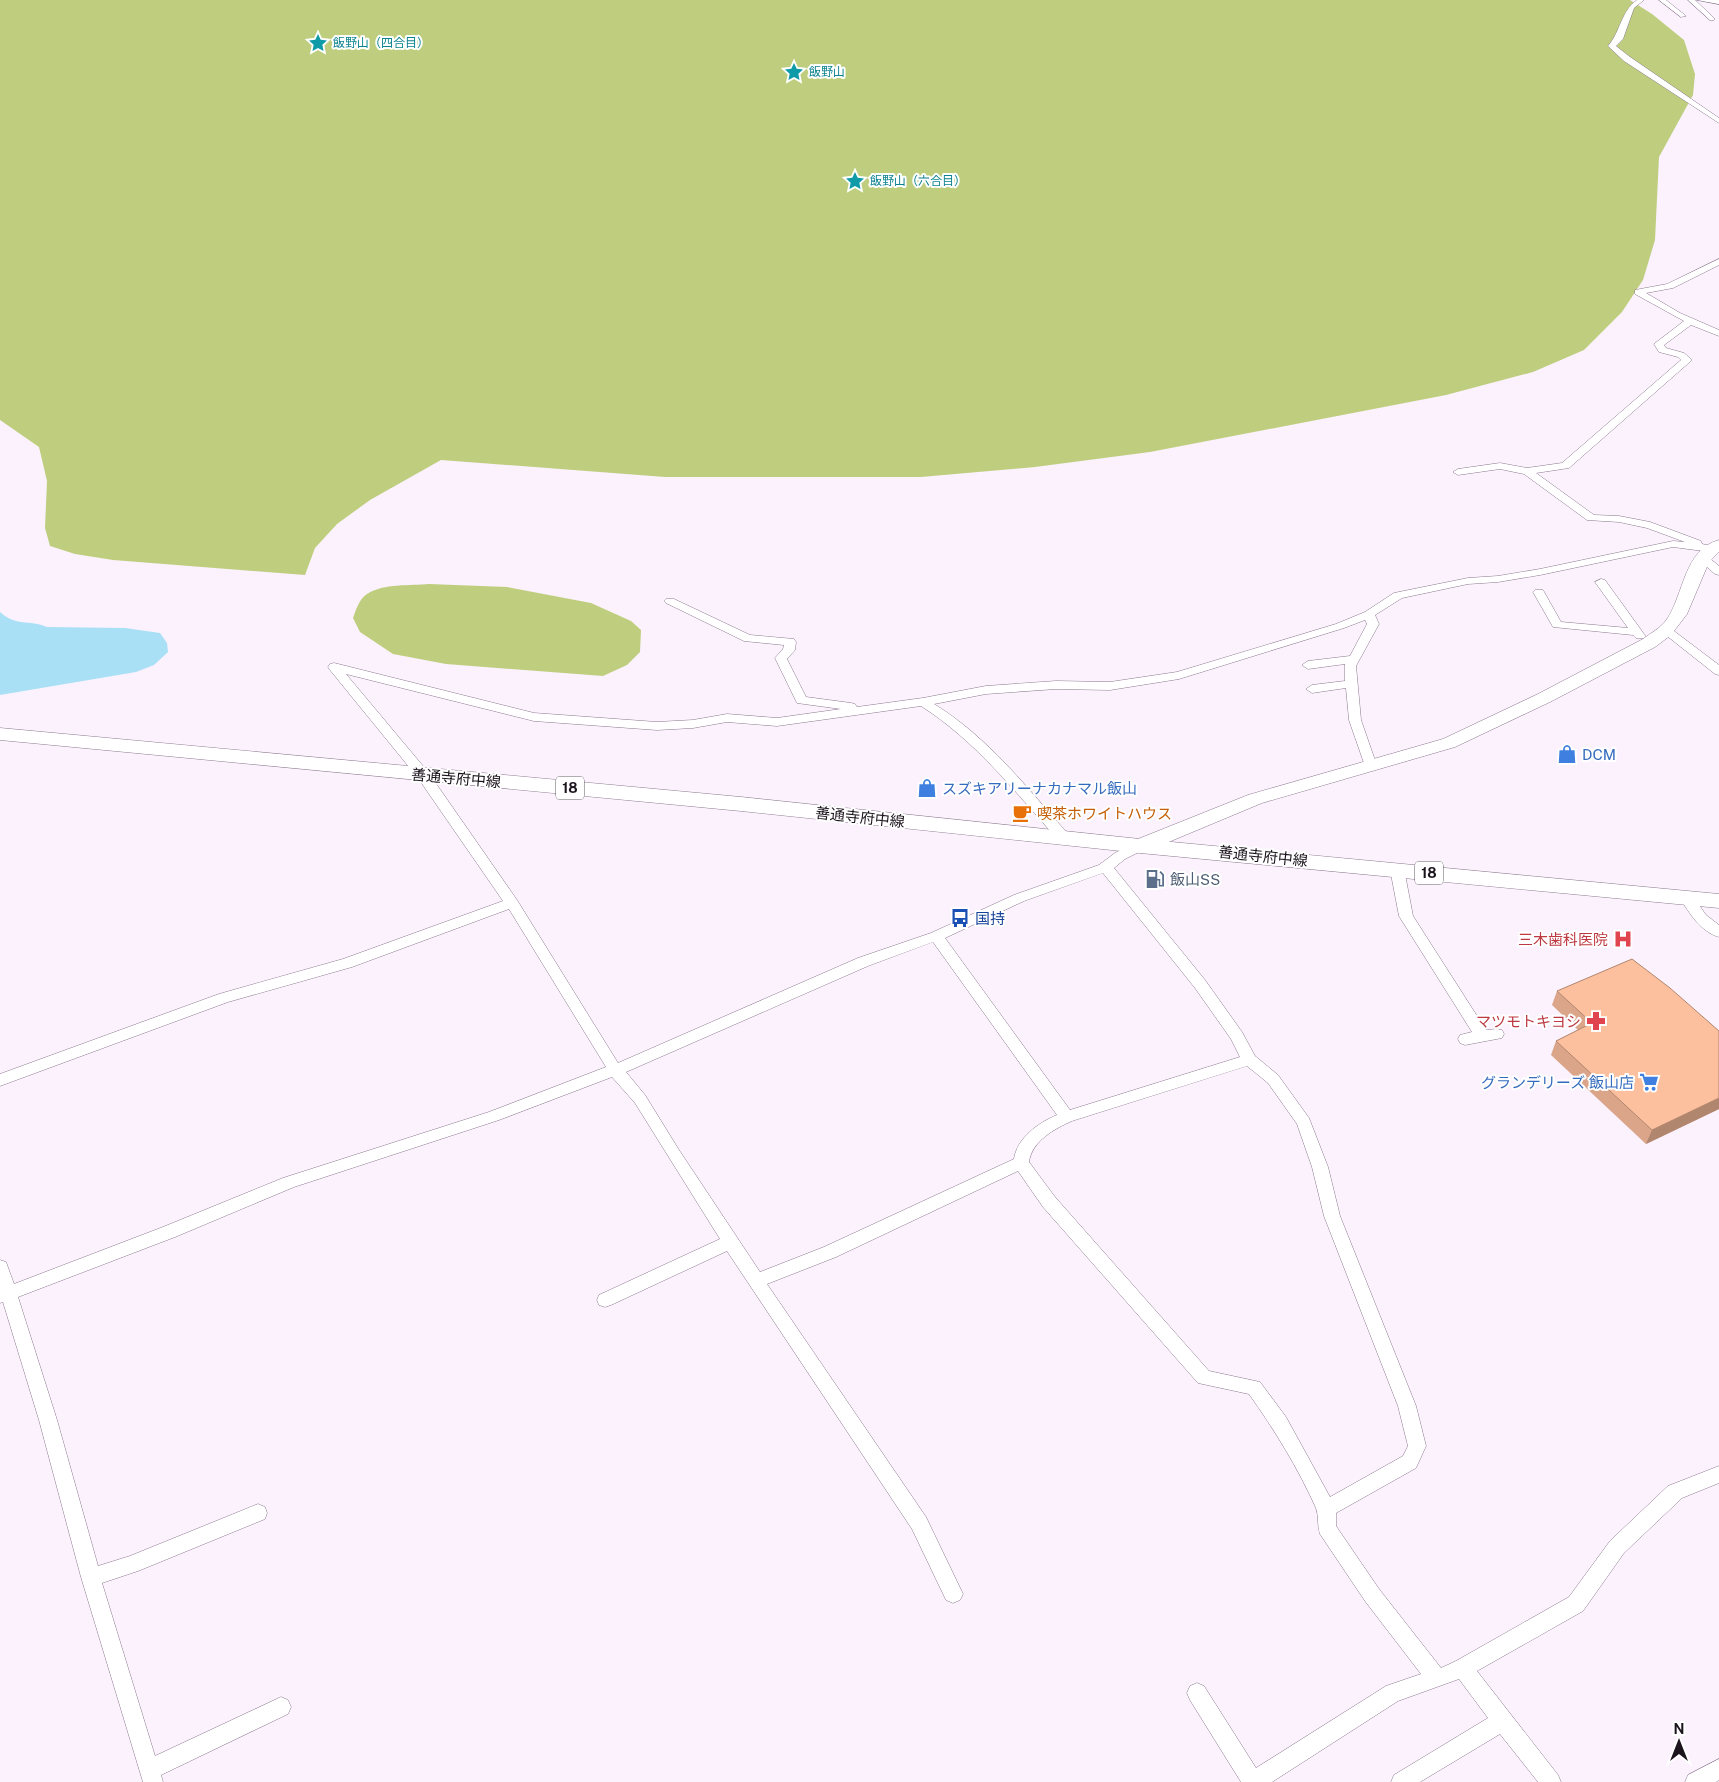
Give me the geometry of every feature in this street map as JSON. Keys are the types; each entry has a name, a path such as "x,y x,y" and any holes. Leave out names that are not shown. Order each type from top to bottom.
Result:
{"main road":[{"name":"善通寺府中線","path":"0,734 731,803 1140,846 1719,901"}],"street":[{"path":"1641,0 1631,7 1619,39 1612,46 1627,59 1719,121"},
{"path":"1662,0 1683,16"},
{"path":"1691,0 1712,19"},
{"path":"1700,0 1719,1"},
{"path":"1719,262 1670,286 1638,292 1690,321 1719,333"},
{"path":"1458,472 1500,466 1527,471 1565,466 1687,360 1681,355 1662,350 1659,344 1690,321"},
{"path":"1527,471 1591,518 1619,519 1650,525 1673,532 1711,551 1719,572"},
{"path":"953,1594 919,1522 730,1242 640,1099 615,1070 512,903 423,775 334,667 534,716 657,726 693,724 727,718 777,722 860,709 923,702 986,690 1056,685 1110,686 1179,675 1340,626 1369,614 1398,595 1432,587 1540,572 1673,544 1711,551"},
{"path":"4,1294 169,1232 289,1182 494,1116 649,1057 863,962 936,936 1019,898 1104,868 1120,856 1140,846 1255,799 1449,743 1520,710 1642,638 1666,630 1673,624 1684,604 1696,568 1711,551"},
{"path":"1601,582 1642,638"},
{"path":"1539,592 1557,624 1642,638"},
{"path":"670,601 748,638 790,642 789,650 782,658 801,700 860,709"},
{"path":"1369,614 1372,624 1350,666 1350,684 1355,720 1371,766"},
{"path":"1666,630 1719,671"},
{"path":"1308,665 1353,659"},
{"path":"1312,689 1350,684"},
{"path":"923,702 940,711 998,764 1064,838"},
{"path":"1104,868 1110,872 1200,984 1237,1036 1249,1060 1273,1079 1304,1122 1320,1167 1332,1216 1407,1406 1416,1446 1410,1462 1326,1509"},
{"path":"1397,869 1406,916 1490,1035 1465,1039"},
{"path":"1687,898 1701,918 1719,932"},
{"path":"0,1080 214,1002 347,963 512,903"},
{"path":"936,936 1067,1117"},
{"path":"1249,1060 1067,1117 1046,1126 1023,1150 1021,1163 1049,1202 1154,1318 1204,1378 1254,1387 1280,1423 1326,1509 1327,1528 1372,1595 1437,1679"},
{"path":"756,1281 830,1252 1021,1163"},
{"path":"605,1300 730,1242"},
{"path":"0,1267 4,1294 48,1420 91,1577 151,1776 282,1707"},
{"path":"1198,1692 1253,1782 1393,1693 1437,1679 1463,1668 1576,1604 1616,1547 1675,1492 1719,1474"},
{"path":"91,1577 131,1565 258,1513"},
{"path":"1463,1668 1502,1721 1551,1782"},
{"path":"1405,1781 1502,1721"},
{"path":"1695,1782 1719,1769"}],"green space":[{"path":"0,0 1630,0 1652,14 1684,40 1695,74 1693,95 1659,157 1655,240 1643,280 1622,312 1584,350 1533,372 1446,395 1150,452 1035,467 921,477 665,477 441,460 370,500 337,524 315,548 305,575 113,560 75,554 50,546 45,528 47,481 39,447 0,420"},
{"path":"429,584 507,587 591,603 631,621 641,630 640,652 627,665 603,676 446,664 393,654 360,632 353,618 364,596 381,588"}],"water":[{"path":"0,612 12,620 47,627 125,628 160,633 167,643 168,652 154,665 136,672 0,695"}],"building":[{"name":"グランデリーズ 飯山店","path":"1632,959 1670,988 1719,1031 1719,1098 1652,1130 1556,1041 1592,1023 1557,991"}],"place":[{"name":"飯野山（四合目）","path":"318,43"},
{"name":"飯野山","path":"794,72"},
{"name":"飯野山（六合目）","path":"855,181"},
{"name":"DCM","path":"1567,754"},
{"name":"スズキアリーナカナマル飯山","path":"927,788"},
{"name":"喫茶ホワイトハウス","path":"1022,813"},
{"name":"飯山SS","path":"1155,879"},
{"name":"国持","path":"960,918"},
{"name":"三木歯科医院","path":"1623,939"},
{"name":"マツモトキヨシ","path":"1596,1021"},
{"name":"グランデリーズ 飯山店","path":"1649,1082"}]}
